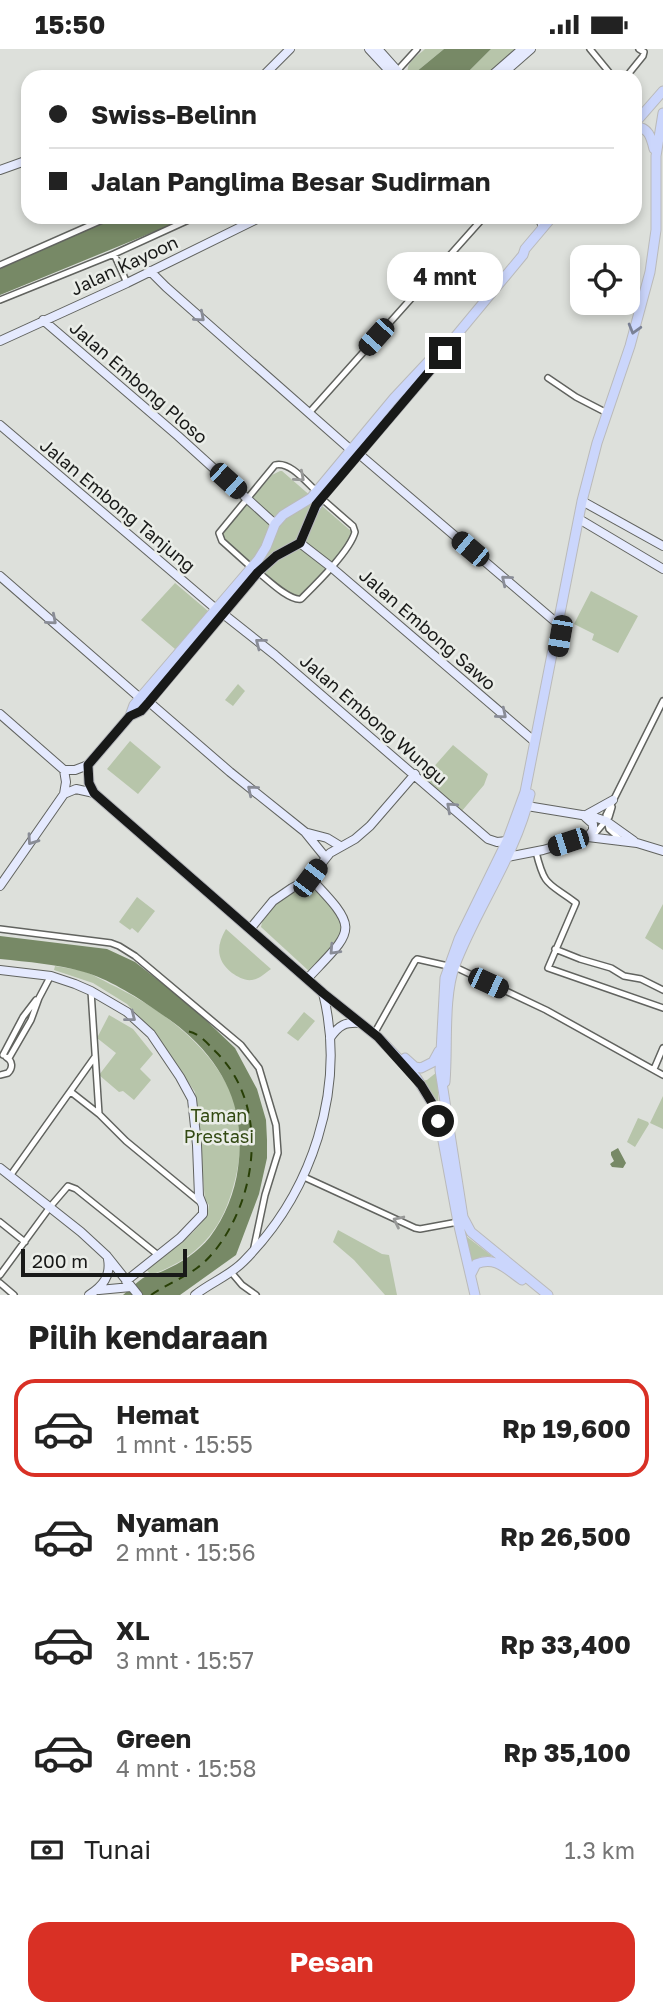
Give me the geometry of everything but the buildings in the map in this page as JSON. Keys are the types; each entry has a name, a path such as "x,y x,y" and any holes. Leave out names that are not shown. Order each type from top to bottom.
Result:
{"main road":[{"path":"642,115 663,91"},
{"path":"444,1090 451,967 508,857 527,806 556,659 582,501 597,443 633,335 650,272 656,238 656,156 663,113"},
{"path":"642,127 649,133 656,156"},
{"path":"255,570 275,524 283,516 319,495 445,353 450,343 546,224"},
{"path":"523,255 529,253 552,224"},
{"path":"319,495 300,543 255,570 144,700 141,711 130,716 88,765 89,783 94,793 323,993 418,1068 429,1065 435,1059 440,1046"},
{"path":"548,1295 466,1225 440,1070 440,1046 444,985 459,939 507,841 525,792 578,523"},
{"path":"376,1036 416,1077 432,1103 441,1130 475,1295"},
{"path":"471,1274 474,1265 490,1260 540,1288"}],"street":[{"path":"369,49 389,70"},
{"path":"378,49 391,70"},
{"path":"398,70 417,49"},
{"path":"499,70 522,49"},
{"path":"507,70 531,49"},
{"path":"590,49 607,70"},
{"path":"632,70 643,56 644,51 639,49"},
{"path":"269,70 288,50"},
{"path":"0,170 21,162"},
{"path":"0,265 93,224"},
{"path":"0,300 180,224"},
{"name":"Jalan Kayoon","path":"0,341 247,224"},
{"path":"309,413 478,224"},
{"path":"114,254 127,283"},
{"path":"150,271 309,413 558,624"},
{"name":"Jalan Embong Ploso","path":"43,320 275,524"},
{"path":"548,378 607,413"},
{"name":"Jalan Embong Tanjung","path":"0,425 219,611"},
{"path":"278,464 292,469 352,526 355,532 334,564 298,600 291,598 255,570 220,537 221,529 248,498 278,464"},
{"path":"582,501 663,546"},
{"path":"599,530 598,518 606,514"},
{"path":"578,523 599,530 663,569"},
{"name":"Jalan Embong Sawo","path":"300,543 334,564 534,741"},
{"path":"0,576 144,700 305,832 326,858"},
{"name":"Jalan Embong Wungu","path":"219,611 275,655 488,839 507,841"},
{"path":"609,821 606,815 663,701"},
{"path":"0,714 64,770 66,782 64,794 0,886"},
{"path":"64,770 75,770 88,765"},
{"path":"250,929 273,901 310,878 326,858 370,826 415,774"},
{"path":"64,794 76,789 94,793"},
{"path":"584,814 613,800"},
{"path":"527,806 584,814 609,821 637,843"},
{"path":"584,814 593,824 590,837"},
{"path":"590,837 609,821"},
{"path":"305,832 327,838 340,846"},
{"path":"508,857 590,837 637,843 663,851"},
{"path":"536,852 547,882 576,903 548,967 663,1008"},
{"path":"307,979 341,944 346,926 339,909 310,878"},
{"path":"0,929 102,941 119,946 135,956 234,1038 254,1060 266,1087 276,1125 278,1153 262,1207 253,1251"},
{"path":"555,949 611,968 624,976 641,979 663,990"},
{"path":"376,1036 417,959 451,967 546,1010 663,1075"},
{"path":"0,970 50,977 91,991 127,1012 144,1027 165,1053 189,1092 193,1107 200,1202 203,1210 198,1220 129,1285 93,1293"},
{"path":"0,1075 10,1071 12,1064 4,1056 31,1020 38,998 50,977"},
{"path":"91,991 99,1114"},
{"path":"200,1293 231,1272 253,1251 280,1218 304,1177 318,1138 327,1099 330,1038 329,1017 323,993"},
{"path":"330,1038 341,1025 360,1023"},
{"path":"654,1069 663,1048"},
{"path":"10,1175 94,1058"},
{"path":"71,1091 200,1202"},
{"path":"0,1168 81,1232 107,1256 138,1295"},
{"path":"304,1177 415,1228 458,1222"},
{"path":"0,1275 68,1186 74,1187 158,1255"},
{"path":"0,1222 25,1242"},
{"path":"93,1293 107,1279 107,1256"},
{"path":"231,1272 242,1285 256,1295"},
{"path":"0,1283 14,1295"}],"green space":[{"path":"425,49 444,49 418,70 408,70 414,58"},
{"path":"491,49 515,49 492,70 470,70"},
{"path":"280,471 352,532 350,540 302,598 292,597 223,540 221,535 272,475"},
{"path":"175,583 208,611 175,649 141,620"},
{"path":"591,591 638,616 618,653 592,640 594,634 574,624"},
{"path":"238,684 245,691 233,706 225,700"},
{"path":"130,741 161,767 138,794 107,769"},
{"path":"453,745 488,774 484,785 461,812 423,779"},
{"path":"306,887 315,891 337,914 342,932 334,948 310,972 261,927 266,915 276,904"},
{"path":"137,897 155,911 138,933 119,922"},
{"path":"663,904 663,950 645,938"},
{"path":"226,929 271,969 252,980 232,973 219,953 220,941"},
{"name":"Taman Prestasi","path":"55,966 92,975 165,1016 211,1060 237,1108 240,1131 238,1168 227,1207 212,1233 192,1253 151,1275 145,1268 193,1232 201,1223 209,1205 205,1200 195,1092 157,1036 127,1004 93,983 54,970"},
{"path":"304,1012 315,1021 298,1041 287,1033"},
{"path":"109,1015 133,1029 153,1054 140,1069 151,1080 134,1100 123,1091 119,1092 99,1075 116,1053 97,1038"},
{"path":"437,1072 439,1114 420,1081 427,1080"},
{"path":"663,1096 663,1129 650,1123"},
{"path":"638,1118 649,1124 635,1147 627,1142"},
{"path":"338,1230 382,1254 389,1255 397,1295 385,1295 354,1260 333,1242"},
{"path":"462,1233 492,1256 480,1257 470,1265"}],"shaded area":[{"path":"444,49 491,49 470,70 418,70"},
{"path":"99,224 173,224 0,295 0,269"},
{"path":"0,936 107,949 135,962 190,1005 235,1048 257,1089 266,1120 267,1140 267,1158 259,1194 236,1255 180,1295 123,1295 143,1278 170,1268 195,1252 210,1237 225,1213 234,1186 240,1148 236,1110 222,1076 212,1060 184,1031 139,999 84,972 53,965 0,959"},
{"path":"618,1148 626,1163 623,1168 612,1167 610,1164 614,1161 611,1152"}],"ferry route":[{"path":"151,1295 197,1268 220,1243 241,1205 251,1159 252,1135 241,1090 230,1069 215,1051 198,1035 185,1031"}],"route":[{"path":"438,1121 432,1103 414,1075 378,1037 323,993 94,793 89,783 88,765 130,716 141,711 149,702 258,572 276,556 300,543 316,505 445,353"}]}
